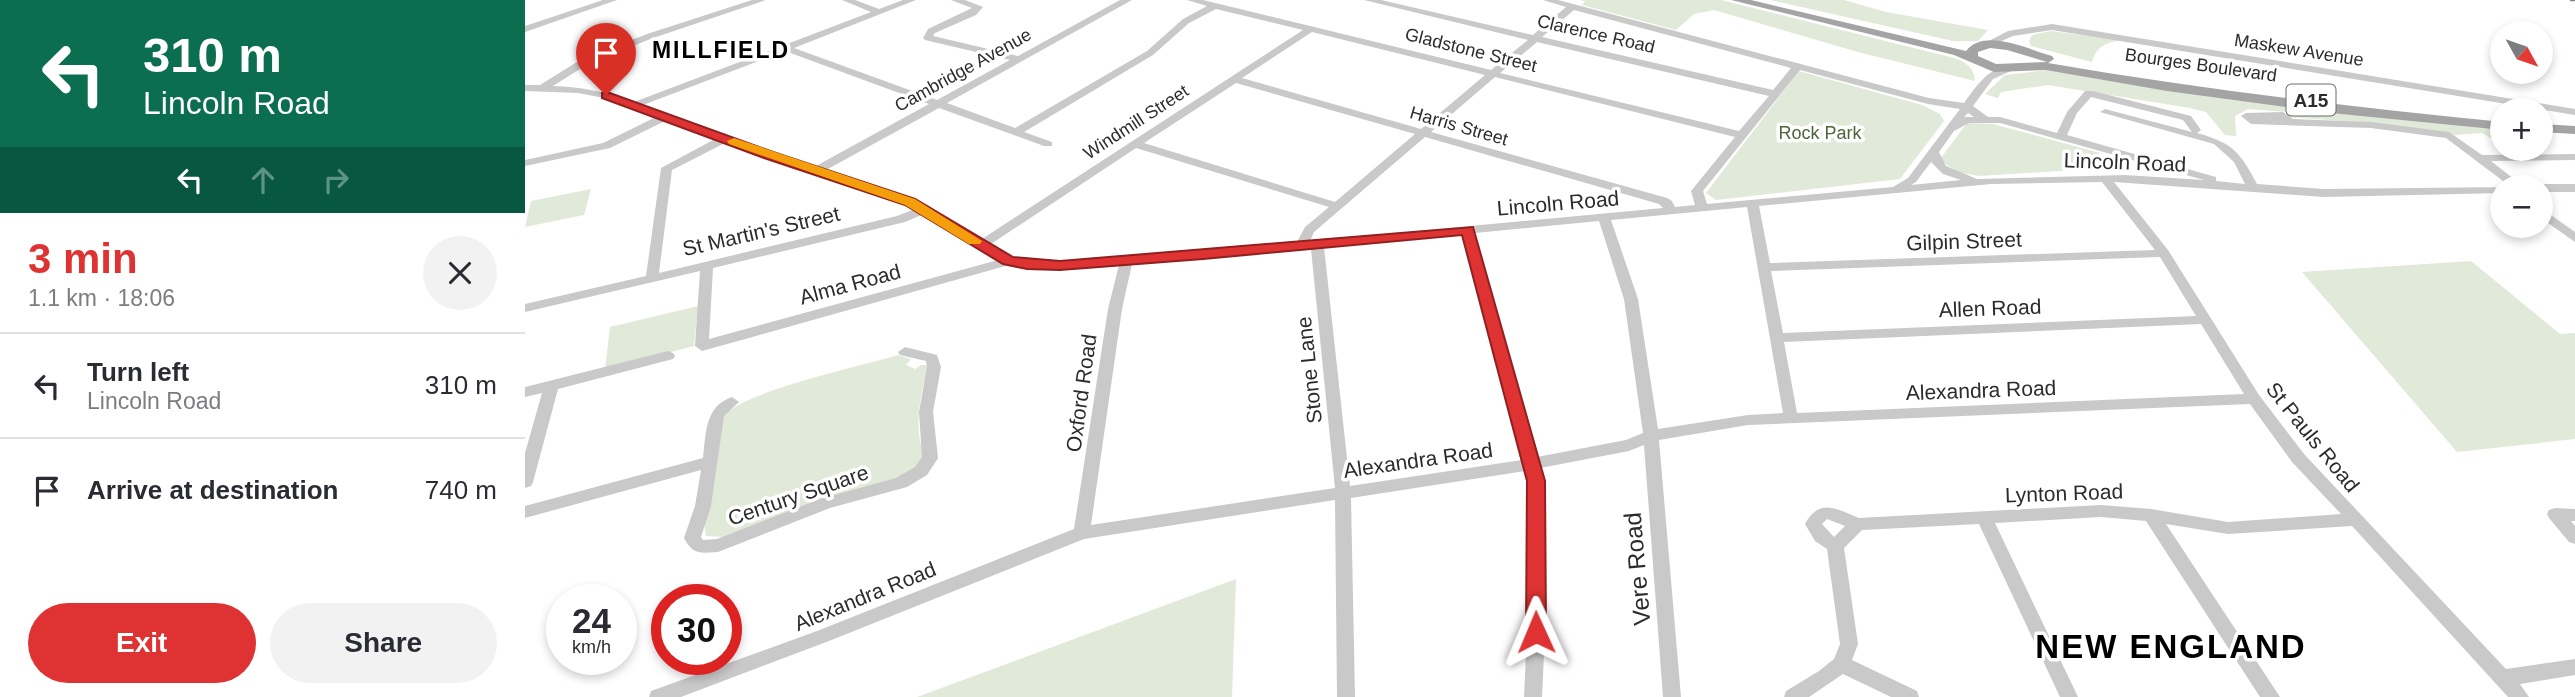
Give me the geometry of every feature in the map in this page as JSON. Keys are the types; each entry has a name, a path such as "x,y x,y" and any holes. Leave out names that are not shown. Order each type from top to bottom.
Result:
{"main road":[{"path":"1737,0 2007,69"},
{"path":"1757,0 1880,30 1952,44 1985,45"},
{"path":"1975,60 1972,50 1985,45"},
{"name":"Bourges Boulevard","path":"1985,45 2019,50 2085,70"},
{"path":"2019,50 2027,60 2023,66"},
{"name":"Bourges Boulevard","path":"2007,69 2046,66 2085,70 2331,109 2490,125"},
{"name":"Bourges Boulevard","path":"2120,76 2322,102 2490,119"},
{"path":"2553,123 2575,124"},
{"path":"2553,129 2575,131"}],"street":[{"path":"525,29 612,0"},
{"path":"542,89 584,62 650,36 761,0"},
{"path":"847,0 879,12"},
{"path":"634,105 911,0"},
{"path":"956,0 978,7 973,13 931,31 928,38 1018,59"},
{"name":"Cambridge Avenue","path":"816,171 1127,0"},
{"name":"Gladstone Street","path":"1192,0 1741,135"},
{"path":"1232,10 1249,0"},
{"name":"Clarence Road","path":"1369,0 1775,94"},
{"path":"1548,0 1794,71 1967,107 1984,118 2248,188 2244,160 2234,143"},
{"path":"1016,132 1150,53 1186,22 1214,6"},
{"path":"1309,245 1309,230 1573,6"},
{"name":"Maskew Avenue","path":"1985,45 2003,36 2052,27 2575,112"},
{"name":"Windmill Street","path":"981,245 1311,29"},
{"path":"2018,32 2019,50"},
{"path":"785,48 940,102 1048,144"},
{"path":"1975,60 1986,82"},
{"path":"1894,189 1912,180 1986,82 2007,69"},
{"path":"1702,209 1697,191 1794,71"},
{"name":"Harris Street","path":"1233,79 1663,201 1668,204 1670,212"},
{"name":"Lincoln Road","path":"525,88 577,90 634,105 925,209 1009,261 1060,265 1468,230 1606,224 1670,212 1991,181 2105,178 2324,192 2490,189"},
{"path":"2060,136 2083,97 2089,93 2187,118 2196,130"},
{"path":"1928,101 1950,116 1950,129"},
{"path":"2105,112 2218,142 2244,160"},
{"path":"525,163 606,146 666,116"},
{"path":"1950,129 1967,120 1984,118"},
{"path":"2288,120 2371,125 2449,135 2503,175"},
{"path":"645,280 667,168 726,138"},
{"path":"1134,144 1337,206"},
{"path":"1933,152 1937,164 1946,171 1958,176 1991,181"},
{"path":"2482,158 2575,157"},
{"path":"2166,166 2174,173 2167,181"},
{"name":"St Pauls Road","path":"2105,178 2164,253 2254,400 2298,458 2520,697"},
{"path":"2553,188 2575,188"},
{"path":"1753,205 1791,419"},
{"name":"St Martin's Street","path":"525,308 563,305 645,280 901,219 925,209"},
{"path":"2553,221 2575,238"},
{"name":"Vere Road","path":"1606,224 1631,299 1651,436 1672,697"},
{"path":"1468,230 1536,481 1533,697"},
{"name":"Stone Lane","path":"1309,245 1343,492 1346,697"},
{"name":"Gilpin Street","path":"1766,267 2164,253"},
{"name":"Oxford Road","path":"1082,533 1115,309 1127,260"},
{"name":"Alma Road","path":"707,265 702,346 1009,261"},
{"name":"Allen Road","path":"1777,338 2205,320"},
{"name":"Century Square","path":"732,402 717,414 703,506 692,538 699,547 718,545 826,503 901,483 921,471 930,458 926,412 934,367 932,358 905,352"},
{"path":"527,392 629,360 667,356"},
{"path":"525,482 551,386"},
{"name":"Alexandra Road","path":"658,697 824,636 1082,533 1533,464 1629,445 1651,436 1748,420 2254,400"},
{"path":"525,512 711,461"},
{"name":"Lynton Road","path":"1835,546 1821,536 1813,524 1818,516 1827,512 1858,524 2101,511 2228,528 2354,520"},
{"path":"2575,515 2555,514 2575,537"},
{"path":"2151,516 2271,697"},
{"path":"1985,519 2069,697"},
{"path":"1793,697 1826,677 1841,664 1849,644 1835,546 1858,524"},
{"path":"1841,664 1910,697"},
{"path":"2504,678 2575,667"}],"green space":[{"path":"1579,0 1721,0 1958,59 1970,68 1975,81 1858,52 1714,10 1694,14 1676,30 1582,5 1585,1"},
{"path":"1770,0 1844,0 1886,12 1988,30 1978,41 1953,41"},
{"path":"2051,31 2121,40 2102,46 2092,62 2031,46 2029,41 2032,35"},
{"path":"2048,70 2490,127 2490,138 2482,133 2454,135 2370,123 2288,117 2286,112 2248,109 2235,116 2236,136 2225,135 2206,112 2190,108 2048,85 2001,92 1998,98 1985,94 2005,75"},
{"name":"Rock Park","path":"1799,71 1922,105 1940,114 1944,121 1900,179 1716,200 1706,193"},
{"path":"1967,123 1993,124 2100,153 2092,169 1979,176 1957,172 1941,158"},
{"path":"591,189 584,215 525,227 531,201"},
{"path":"2471,261 2560,334 2575,333 2575,439 2457,452 2302,272"},
{"path":"698,306 694,346 605,369 610,327"},
{"path":"898,355 911,359 906,365 915,369 921,365 930,365 923,386 918,424 926,456 911,473 724,537 706,536 704,524 714,485 723,416 736,406 779,388"},
{"path":"1236,579 1232,697 917,697"}],"railway":[{"path":"2570,0 2575,0"}],"slow traffic":[{"path":"734,141 910,202 974,241"}],"district":[{"name":"MILLFIELD","path":"721,50"},
{"name":"NEW ENGLAND","path":"2171,646"}],"route":[{"path":"606,95 769,155 910,202 1009,261 1027,264 1060,265 1203,255 1468,230 1536,481 1536,632"}]}
